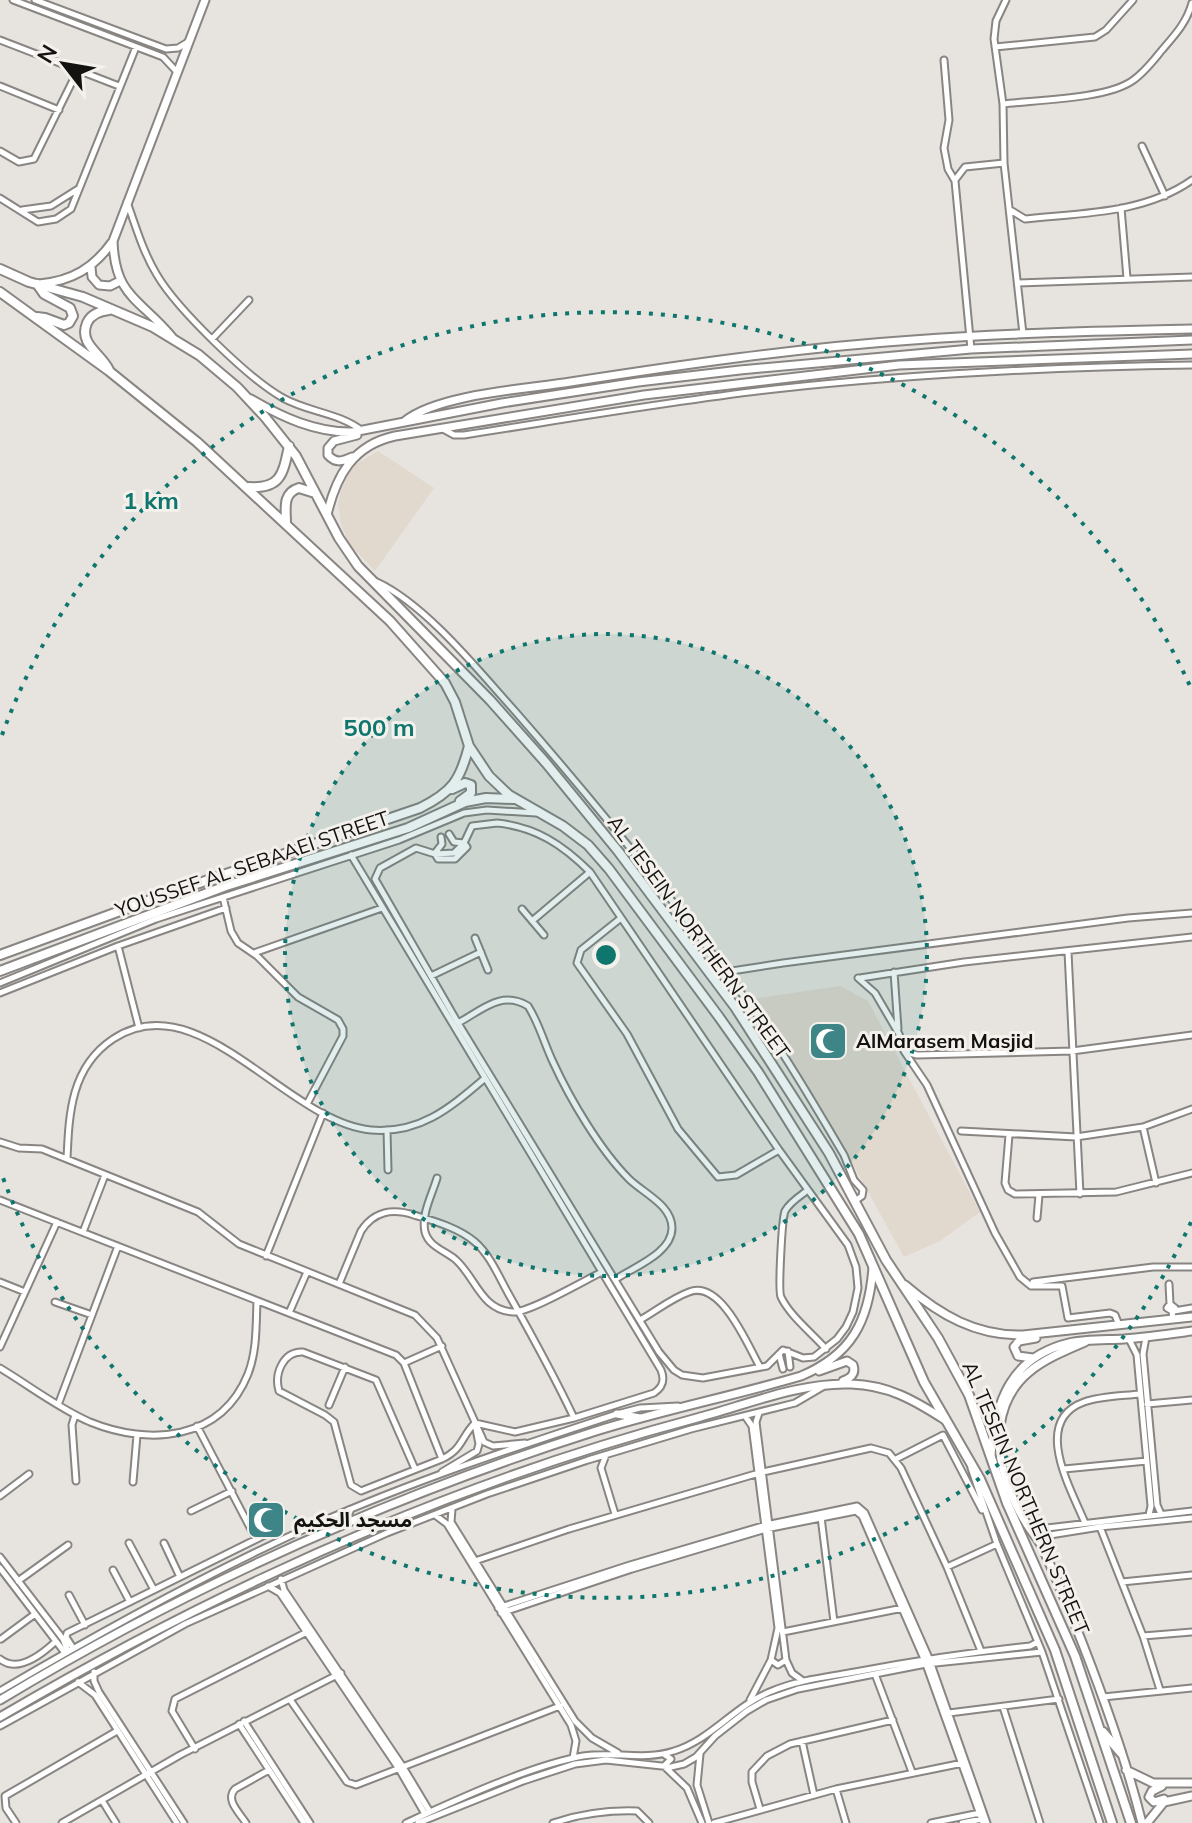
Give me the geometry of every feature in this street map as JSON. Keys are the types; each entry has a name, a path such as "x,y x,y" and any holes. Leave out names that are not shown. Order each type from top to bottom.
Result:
{"main road":[{"path":"36,317 64,325 71,321 70,308 44,294 37,284 65,279 91,267 113,241 205,0"},
{"path":"113,241 115,267 120,281 136,302 172,337"},
{"path":"91,267 92,277 99,285 110,286 120,281"},
{"name":"AL TESEIN NORTHERN STREET","path":"0,269 83,297 172,337 219,370 247,396 289,446 349,555 470,679 546,763 618,851 735,1007 809,1120 895,1276 938,1338 963,1383 979,1419 1007,1503 1072,1649 1131,1823"},
{"name":"AL TESEIN NORTHERN STREET","path":"0,292 109,371 197,442 390,621 435,669 453,697 469,746 489,776 515,799 580,838 598,855 719,1017 859,1234 910,1354 996,1513 1057,1655 1112,1823"},
{"path":"109,371 105,362 89,346 85,330 96,313 114,310"},
{"path":"404,422 413,415 459,400 642,370 773,354 970,337 1192,329"},
{"path":"1123,330 1123,342"},
{"path":"247,396 281,415 313,427 337,432 362,431 502,403 638,382 886,355 1192,340"},
{"path":"362,431 334,441 328,448 328,455 341,461 385,438 644,395 899,365 1192,354"},
{"path":"248,487 263,488 276,482 283,472 289,446"},
{"path":"327,515 338,480 352,457"},
{"path":"286,523 286,499 290,492 299,488 316,493"},
{"path":"450,789 462,772 469,746"},
{"path":"450,789 465,783 472,787 471,793 458,805"},
{"name":"YOUSSEF AL SEBAAEI STREET","path":"2,954 176,891 408,813 438,799 450,789"},
{"name":"YOUSSEF AL SEBAAEI STREET","path":"4,969 226,886 369,845 458,805 486,798 515,799"},
{"path":"18,948 17,955 24,961"},
{"path":"2,954 10,961 4,969"},
{"path":"719,1017 731,1015 735,1007"},
{"path":"732,1035 737,1025 748,1026"},
{"path":"813,1371 838,1356 858,1330 869,1297 873,1265"},
{"path":"895,1276 930,1306 974,1328 1015,1335 1119,1325 1172,1310 1192,1317"},
{"path":"1033,1358 1016,1354 1014,1349 1017,1343 1057,1331"},
{"path":"991,1457 993,1429 1000,1403 1013,1379 1033,1358 1059,1346 1192,1331"},
{"path":"1085,1342 1051,1356 1031,1369 1011,1393 1002,1417 999,1444 1002,1467 1075,1623 1145,1823"},
{"path":"0,1700 116,1629 321,1532 587,1434 687,1407 788,1374 826,1369 843,1361 851,1364 854,1370 852,1376 829,1385 668,1425 591,1448 391,1527 327,1547 258,1578 183,1620 82,1668 0,1717"},
{"path":"829,1385 876,1387 904,1394 945,1420"},
{"path":"617,1414 642,1418"},
{"path":"668,1425 671,1435"},
{"path":"587,1434 584,1441 591,1448"},
{"path":"571,1440 577,1447 576,1454"},
{"path":"327,1547 279,1561 280,1555 298,1548 349,1511"},
{"path":"212,1582 234,1577 268,1562 270,1568 258,1578"},
{"path":"1045,1629 1057,1633 1060,1619"},
{"path":"1057,1655 1061,1645 1072,1649"},
{"path":"1101,1729 1121,1753"},
{"path":"1077,1752 1088,1748"},
{"path":"1126,1770 1147,1782 1192,1783"},
{"path":"1164,1784 1151,1792 1150,1798 1155,1802 1192,1796"},
{"path":"1145,1823 1159,1806 1169,1800"}],"street":[{"path":"13,0 163,57 177,72"},
{"path":"35,0 166,49 178,48 189,42"},
{"path":"1006,0 996,21 995,47 1003,104 1004,163 1023,334"},
{"path":"995,47 1095,37 1106,30 1133,0"},
{"path":"1003,104 1103,92 1124,86 1142,73 1175,36 1187,18 1192,3"},
{"path":"72,22 75,15"},
{"path":"0,40 119,86"},
{"path":"0,198 38,222 56,219 71,209 136,47"},
{"path":"163,57 167,54 166,49"},
{"path":"944,60 949,120 944,148 948,169 955,181 971,349"},
{"path":"0,151 19,162 34,159 78,70"},
{"path":"0,86 59,110"},
{"path":"1142,146 1165,196"},
{"path":"955,181 965,167 1004,163"},
{"path":"1011,211 1025,219 1121,208 1165,196 1192,180"},
{"path":"17,208 26,211 51,206 81,185"},
{"path":"127,201 147,258 157,276 180,306 212,339 279,397 313,412 348,421 362,431"},
{"path":"1121,208 1127,278"},
{"path":"1018,283 1192,277"},
{"path":"212,339 249,300"},
{"path":"442,428 454,435 464,435 680,402 890,378 1192,365"},
{"path":"369,578 389,588 417,609 482,674 594,804 753,1009 844,1155 854,1180 863,1192 855,1201"},
{"path":"435,854 442,844 439,832 444,822 464,813 481,810 541,813"},
{"path":"444,822 454,842 464,843"},
{"path":"497,823 521,826 559,844 590,872 779,1150 848,1245 856,1267 858,1288 853,1312 846,1327 826,1349 808,1358 788,1351 779,1353 769,1365 703,1378 682,1375 666,1362 582,1228 376,883 375,875 380,868 412,849 449,855 464,843 469,829 476,825 497,823"},
{"path":"0,983 156,919 351,855 369,845 439,832"},
{"path":"351,855 661,1370 663,1383 654,1393 574,1418 515,1432 475,1423"},
{"path":"532,921 590,872"},
{"path":"223,897 235,940 253,953 298,997 338,1020 342,1026 343,1036 307,1104"},
{"path":"0,993 118,946 226,908"},
{"path":"253,953 382,908"},
{"path":"522,909 544,935"},
{"path":"725,972 1128,918 1192,913"},
{"path":"621,918 581,950 577,963 627,1034 678,1129 718,1177 736,1175 779,1150"},
{"path":"899,1034 878,998 858,978 964,962 1192,937"},
{"path":"475,938 488,970"},
{"path":"118,946 139,1028"},
{"path":"431,976 481,952"},
{"path":"1068,952 1080,1194"},
{"path":"894,972 899,1034 904,1051 927,1085 995,1233 1025,1283 1031,1286 1061,1285 1068,1318 1110,1313 1115,1315 1119,1325"},
{"path":"878,998 887,998 895,992"},
{"path":"458,1023 509,998 528,1006 561,1079 597,1137 628,1179 668,1212 672,1226 666,1244 616,1279"},
{"path":"67,1159 69,1111 80,1077 92,1058 109,1042 139,1028 165,1026 200,1035 230,1050 264,1077 307,1104 361,1129 387,1130 432,1119 484,1079"},
{"path":"904,1051 917,1055 1072,1051 1192,1035"},
{"path":"961,1131 1076,1137 1143,1127 1192,1109"},
{"path":"266,1256 323,1113"},
{"path":"1143,1127 1156,1183"},
{"path":"387,1130 388,1170"},
{"path":"1009,1135 1006,1187 1015,1194 1116,1192 1192,1173"},
{"path":"0,1142 19,1148 42,1149 206,1216 230,1238 266,1256 415,1315 433,1331 442,1346 484,1442 490,1446 528,1444"},
{"path":"83,1232 105,1175"},
{"path":"437,1178 425,1233 430,1242 461,1265 481,1295 502,1310 519,1312 602,1272"},
{"path":"808,1190 790,1204 782,1220 778,1287 784,1302 826,1349"},
{"path":"1037,1218 1039,1195"},
{"path":"0,1200 394,1353 404,1363 442,1459"},
{"path":"339,1284 361,1231 372,1217 380,1213 397,1211 457,1231 477,1243 519,1312 574,1418"},
{"path":"0,1347 57,1222"},
{"path":"58,1405 118,1246"},
{"path":"1033,1282 1153,1267 1192,1267"},
{"path":"289,1313 307,1272"},
{"path":"0,1282 25,1292"},
{"path":"1169,1284 1172,1310 1189,1309"},
{"path":"640,1320 690,1291 709,1293 725,1306 760,1367"},
{"path":"0,1368 75,1415 107,1428 137,1435 168,1436 197,1426 221,1412 244,1384 254,1353 257,1301"},
{"path":"55,1302 92,1315"},
{"path":"1146,1337 1143,1354 1149,1515"},
{"path":"1128,1339 1136,1350 1140,1394 1145,1404 1157,1505 1161,1514"},
{"path":"404,1363 442,1346"},
{"path":"788,1351 788,1374"},
{"path":"415,1469 378,1382 303,1352 293,1353 283,1361 278,1389 284,1397 334,1422 351,1485 356,1490 363,1491 442,1459 459,1448 475,1423"},
{"path":"779,1353 788,1374"},
{"path":"329,1405 345,1367"},
{"path":"0,1726 183,1620 267,1586 391,1527 434,1515 520,1478 806,1398 829,1385"},
{"path":"1085,1523 1064,1469 1056,1440 1058,1428 1068,1412 1091,1400 1140,1394"},
{"path":"1145,1404 1192,1400"},
{"path":"0,1691 66,1652 116,1629 245,1557 349,1511 439,1475 617,1414 640,1408 687,1407"},
{"path":"759,1412 756,1422 761,1473 786,1660 792,1673 804,1682"},
{"path":"75,1415 72,1425 76,1481"},
{"path":"744,1416 752,1426 761,1473"},
{"path":"439,1475 477,1451 479,1444 475,1423"},
{"path":"197,1426 256,1539"},
{"path":"133,1482 137,1435"},
{"path":"895,1459 943,1435 976,1501 986,1514"},
{"path":"475,1561 615,1514 761,1473 871,1448 880,1449 895,1459 947,1567 981,1651"},
{"path":"606,1454 601,1468 615,1514"},
{"path":"588,1460 601,1468"},
{"path":"969,1460 997,1544 1059,1699 1100,1823"},
{"path":"1064,1469 1147,1461"},
{"path":"0,1496 29,1474"},
{"path":"191,1511 232,1491"},
{"path":"503,1609 768,1526 851,1506 862,1509 899,1587 949,1713 983,1819"},
{"path":"453,1507 451,1522 574,1730 573,1759"},
{"path":"768,1526 850,1510 860,1513 928,1661 983,1819"},
{"path":"1030,1530 1192,1511"},
{"path":"434,1515 445,1521 575,1721 587,1734 622,1755"},
{"path":"821,1517 834,1622"},
{"path":"1040,1544 1050,1535 1192,1518"},
{"path":"748,1702 771,1660 778,1628 768,1526"},
{"path":"1100,1527 1143,1636 1160,1690"},
{"path":"66,1652 66,1635 279,1528"},
{"path":"129,1543 154,1590"},
{"path":"164,1543 180,1577"},
{"path":"947,1567 997,1544"},
{"path":"18,1581 68,1545"},
{"path":"0,1557 63,1639 66,1652"},
{"path":"0,1568 55,1642 54,1648 66,1652"},
{"path":"113,1570 130,1602"},
{"path":"1122,1582 1192,1575"},
{"path":"281,1579 284,1590 429,1815"},
{"path":"267,1586 280,1593 339,1675"},
{"path":"69,1595 85,1625"},
{"path":"783,1632 903,1608"},
{"path":"1,1639 35,1614"},
{"path":"195,1748 172,1711 175,1699 307,1632"},
{"path":"1143,1636 1192,1632"},
{"path":"0,1659 10,1665 21,1665 55,1642"},
{"path":"418,1823 429,1815 518,1777 573,1759 596,1755 663,1754 691,1744 748,1702 773,1690 981,1651 1030,1646 1038,1642"},
{"path":"406,1823 582,1762 614,1760 664,1766 684,1764 747,1711 766,1700 798,1689 928,1661 1042,1652"},
{"path":"771,1660 778,1665 786,1660"},
{"path":"94,1672 99,1692 177,1823"},
{"path":"875,1674 912,1772"},
{"path":"242,1724 339,1675"},
{"path":"62,1823 195,1748 339,1675"},
{"path":"77,1682 95,1695 117,1731 184,1823"},
{"path":"1102,1697 1192,1688"},
{"path":"949,1713 1059,1699"},
{"path":"291,1701 347,1782 360,1784 560,1706"},
{"path":"1003,1707 1040,1823"},
{"path":"760,1809 752,1772 774,1751 802,1741 893,1720"},
{"path":"242,1724 304,1823"},
{"path":"242,1724 310,1823"},
{"path":"16,1823 4,1802 8,1793 117,1731"},
{"path":"576,1741 584,1739 587,1734"},
{"path":"802,1741 814,1795"},
{"path":"691,1744 693,1751 703,1750"},
{"path":"702,1823 689,1779 703,1750"},
{"path":"663,1754 671,1759 664,1766"},
{"path":"664,1766 689,1779 712,1823 836,1789 963,1763"},
{"path":"246,1823 230,1800 231,1794 269,1770"},
{"path":"68,1823 149,1774"},
{"path":"836,1789 846,1823"},
{"path":"103,1802 116,1823"},
{"path":"553,1823 614,1811 637,1811 649,1823"},
{"path":"931,1823 983,1819"},
{"path":"962,1823 983,1819"}],"shaded area":[{"path":"378,451 434,488 375,571 349,544 338,505 342,484 353,466"},
{"path":"840,986 868,1001 980,1212 940,1241 904,1257 846,1152 751,999"}],"place":[{"name":"AlMarasem Masjid","path":"828,1041"},
{"name":"مسجد الحكيم","path":"266,1520"}]}
